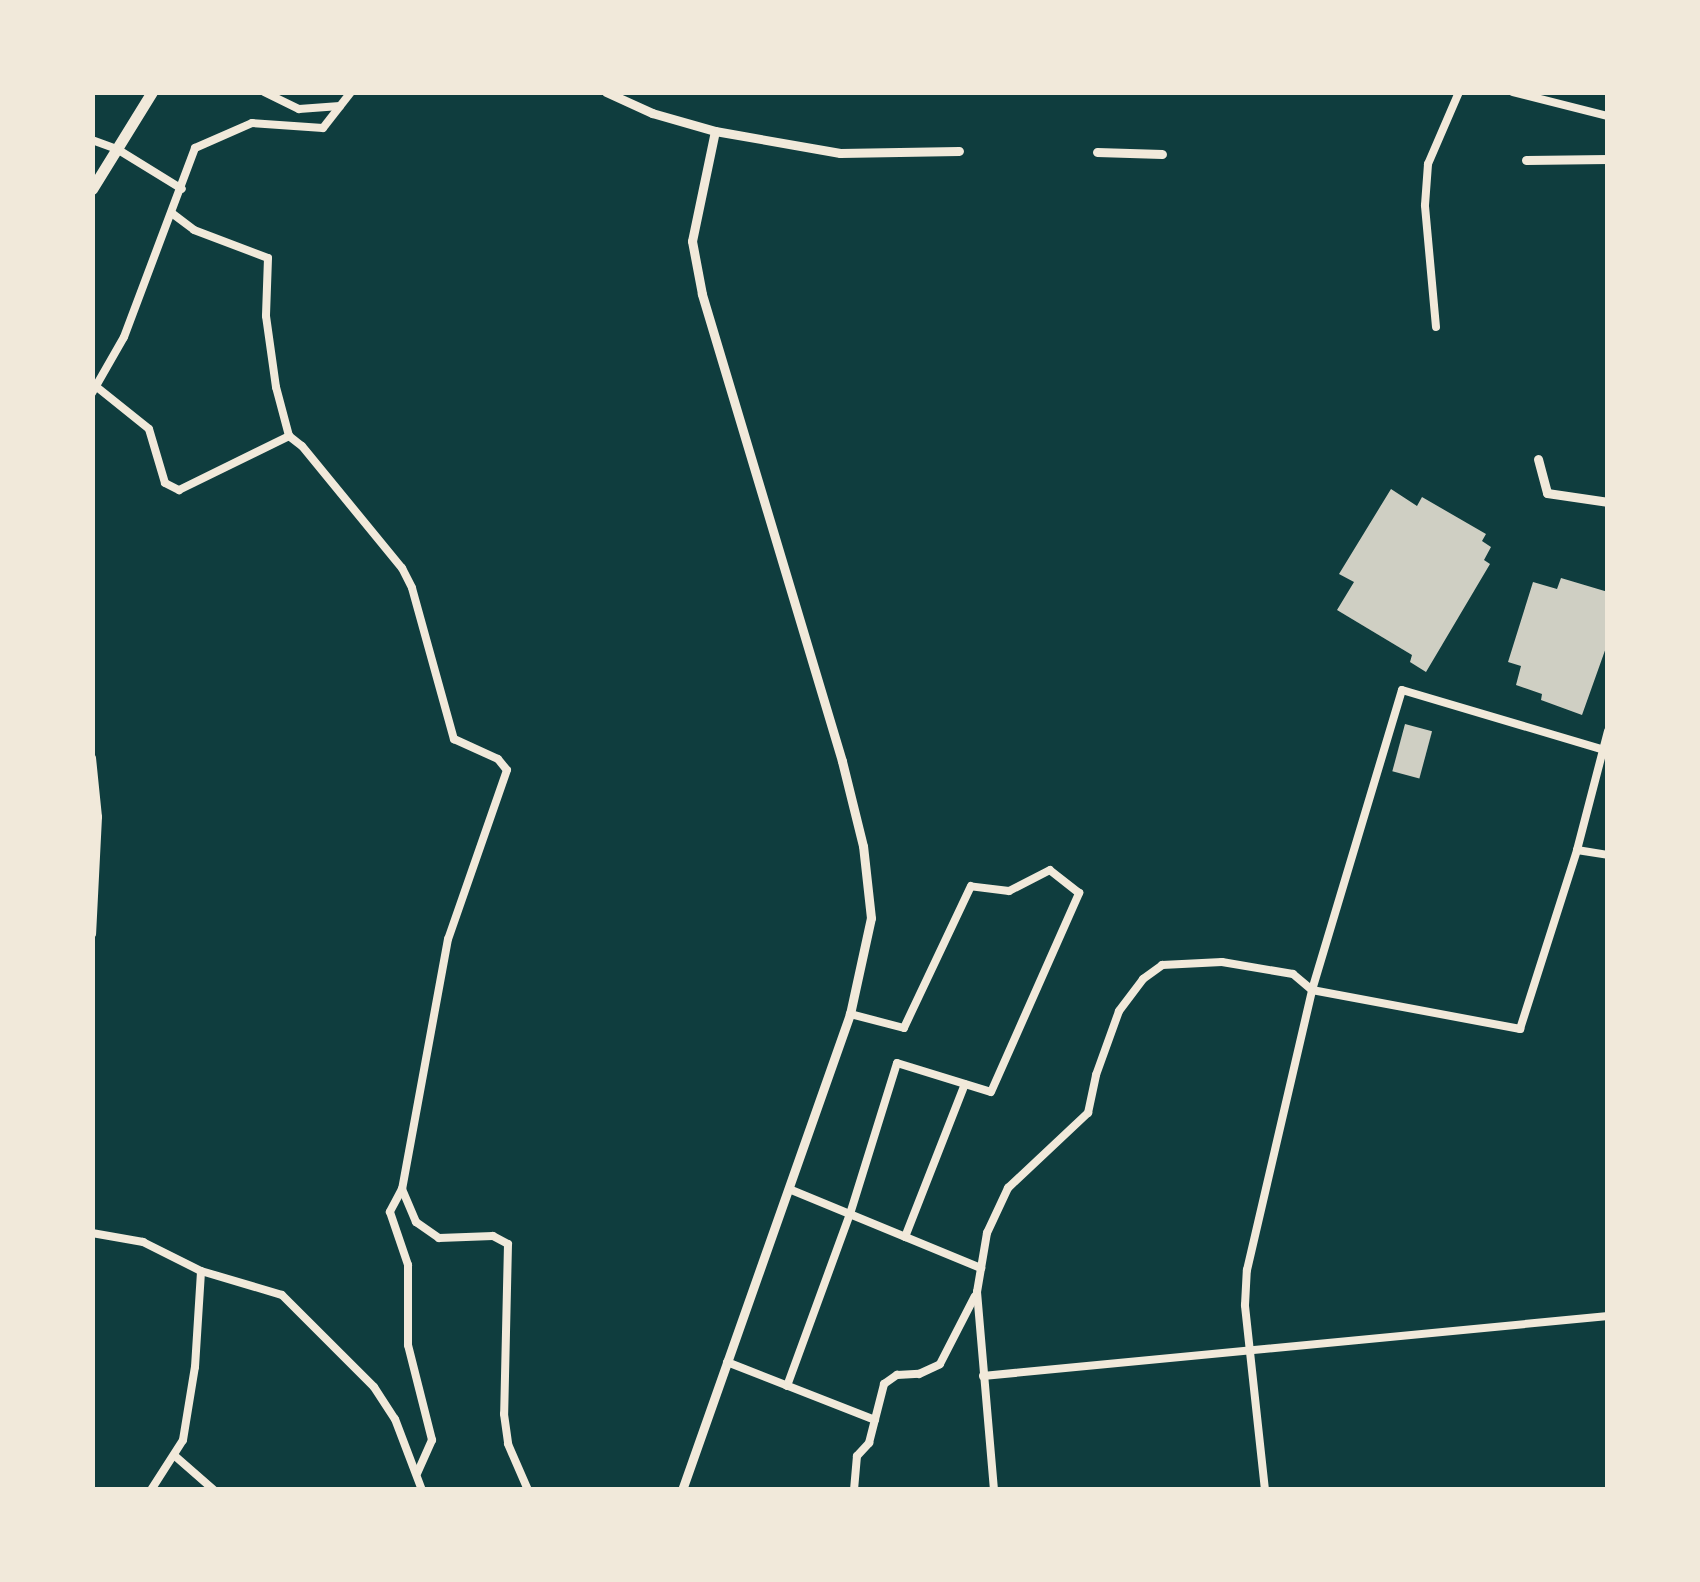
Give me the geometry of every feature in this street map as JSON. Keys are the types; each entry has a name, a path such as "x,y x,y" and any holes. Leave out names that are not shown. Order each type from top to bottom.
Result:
{"highway":[{"path":"92,188 152,92"}],"street":[{"path":"264,92 298,109 340,106"},
{"path":"290,436 179,490 164,482 148,429 95,391 173,214 184,168 196,148 252,123 323,128 350,92"},
{"path":"606,92 652,113 714,132 840,153 959,151"},
{"path":"1436,326 1426,205 1428,164 1459,92"},
{"path":"1513,92 1608,116"},
{"path":"682,1490 850,1014 871,918 863,846 842,761 702,294 692,241 714,132"},
{"path":"92,140 117,148 182,189"},
{"path":"1097,152 1162,154"},
{"path":"1526,160 1608,159"},
{"path":"173,214 194,230 268,258 266,316 290,436 402,568 412,588 454,739 498,759 508,770 448,939 402,1189 390,1212 408,1265 408,1345 432,1440 417,1473"},
{"path":"1538,459 1547,493 1608,502"},
{"path":"1265,1490 1246,1306 1247,1270 1312,990 1402,690 1601,749"},
{"path":"994,1490 977,1292 987,1234 1008,1188 1088,1113 1096,1075 1119,1011 1143,980 1162,966 1222,962 1293,974 1312,990 1520,1029 1577,850 1608,731"},
{"path":"92,758 98,817 92,934"},
{"path":"1577,850 1608,855"},
{"path":"787,1386 850,1214 897,1063 991,1092 1079,893 1050,870 1009,891 971,886 904,1028 850,1014"},
{"path":"905,1237 964,1084"},
{"path":"402,1189 416,1222 439,1238 493,1236 508,1244 504,1414 508,1444 528,1490"},
{"path":"788,1189 981,1268"},
{"path":"92,1233 144,1242 200,1271 282,1294 374,1386 396,1419 422,1490"},
{"path":"151,1490 183,1440 195,1366 200,1271"},
{"path":"854,1490 856,1456 869,1443 884,1384 897,1375 919,1374 940,1364 977,1292"},
{"path":"982,1376 1608,1316"},
{"path":"727,1362 875,1420"},
{"path":"175,1456 214,1490"}],"building":[{"path":"1391,489 1417,506 1422,497 1486,534 1482,541 1491,547 1484,560 1490,564 1426,672 1410,662 1412,655 1337,610 1354,582 1339,574"},
{"path":"1561,578 1608,592 1608,642 1582,715 1541,700 1542,694 1516,685 1521,666 1508,662 1533,582 1557,589"},
{"path":"1405,724 1432,731 1419,779 1392,771"}]}
